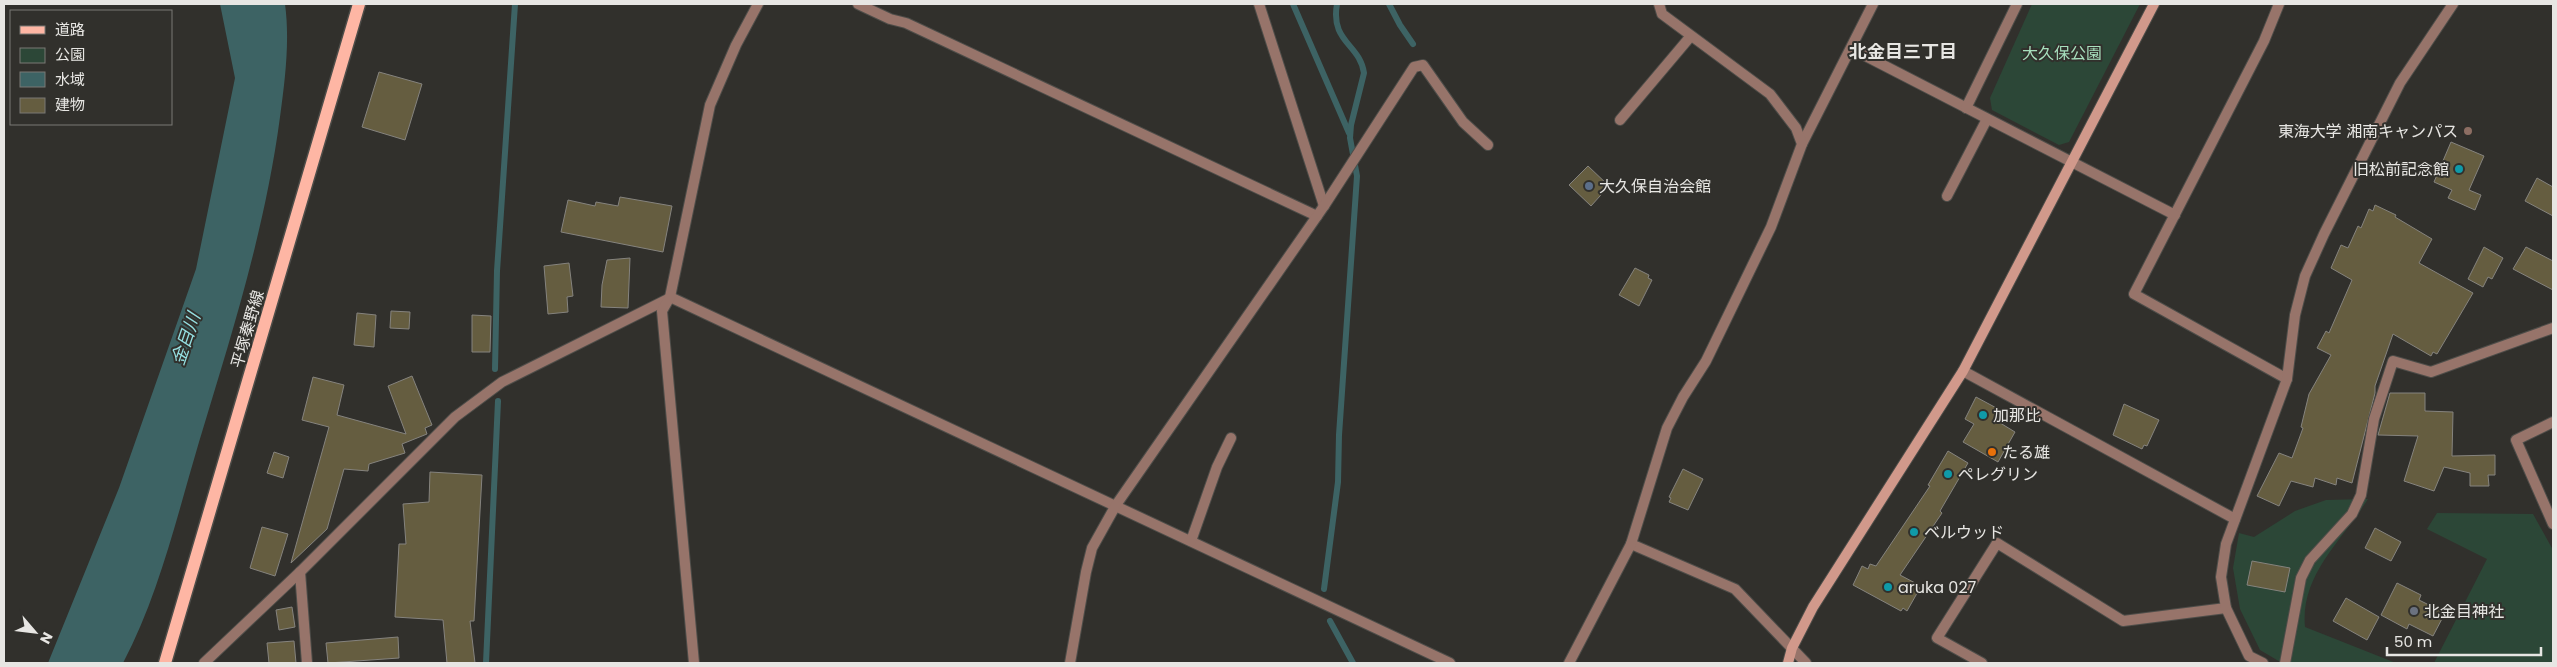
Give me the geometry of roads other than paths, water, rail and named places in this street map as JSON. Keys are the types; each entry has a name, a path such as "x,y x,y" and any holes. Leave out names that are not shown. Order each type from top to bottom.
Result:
{"main road":[{"name":"平塚秦野線","path":"165,663 359,4"}],"street":[{"path":"694,663 662,311 670,297 710,105 736,45 758,4"},
{"path":"858,4 906,23 1317,216"},
{"path":"1259,4 1324,206"},
{"path":"1659,4 1662,14 1690,37 1770,94 1796,128 1802,144"},
{"path":"1569,663 1631,544 1667,428 1682,397 1706,361 1771,227 1802,144 1852,49 1873,4"},
{"path":"1966,108 2017,4"},
{"path":"1788,663 1792,648 1813,608 1963,371 2154,4"},
{"path":"2279,4 2264,41 2134,294 2287,379"},
{"path":"2263,663 2249,656 2226,608 2221,577 2226,544 2287,379 2295,314 2305,276 2316,250 2400,83 2453,4"},
{"path":"1620,120 1690,37"},
{"path":"1852,49 2175,216"},
{"path":"1070,663 1092,548 1116,505 1324,206 1414,67 1423,65 1463,122 1488,145"},
{"path":"1947,196 1987,119"},
{"path":"670,297 1450,663"},
{"path":"204,663 300,572 455,417 494,388 670,297"},
{"path":"2285,663 2301,578 2310,560 2328,538 2352,514 2362,494 2374,419 2393,361 2431,372 2553,328"},
{"path":"1963,371 2235,519"},
{"path":"2553,422 2516,440 2553,524"},
{"path":"1191,541 1217,467 1231,438"},
{"path":"1982,663 1937,638 1996,543 2123,621 2226,608"},
{"path":"1631,544 1735,589 1806,663"},
{"path":"300,572 307,663"}],"water":[{"name":"金目川","path":"220,4 285,4 287,32 284,89 266,200 246,281 157,583 136,637 123,663 48,663 119,488 196,269 235,78"}],"waterway":[{"path":"495,369 497,271 515,4"},
{"path":"1293,4 1349,133"},
{"path":"1324,589 1338,482 1339,435 1357,176 1350,138 1351,125 1364,73 1357,55 1341,35 1336,17 1337,4"},
{"path":"1389,4 1413,44"},
{"path":"486,663 498,401"},
{"path":"1330,621 1353,663"}],"place":[{"name":"東海大学 湘南キャンパス","path":"2468,131"},
{"name":"旧松前記念館","path":"2459,169"},
{"name":"大久保自治会館","path":"1589,186"},
{"name":"加那比","path":"1983,415"},
{"name":"たる雄","path":"1992,452"},
{"name":"ペレグリン","path":"1948,474"},
{"name":"ベルウッド","path":"1914,532"},
{"name":"aruka 027","path":"1888,587"},
{"name":"北金目神社","path":"2414,611"}],"district":[{"name":"北金目三丁目","path":"1903,52"}],"park label":[{"name":"大久保公園","path":"2062,53"}]}
